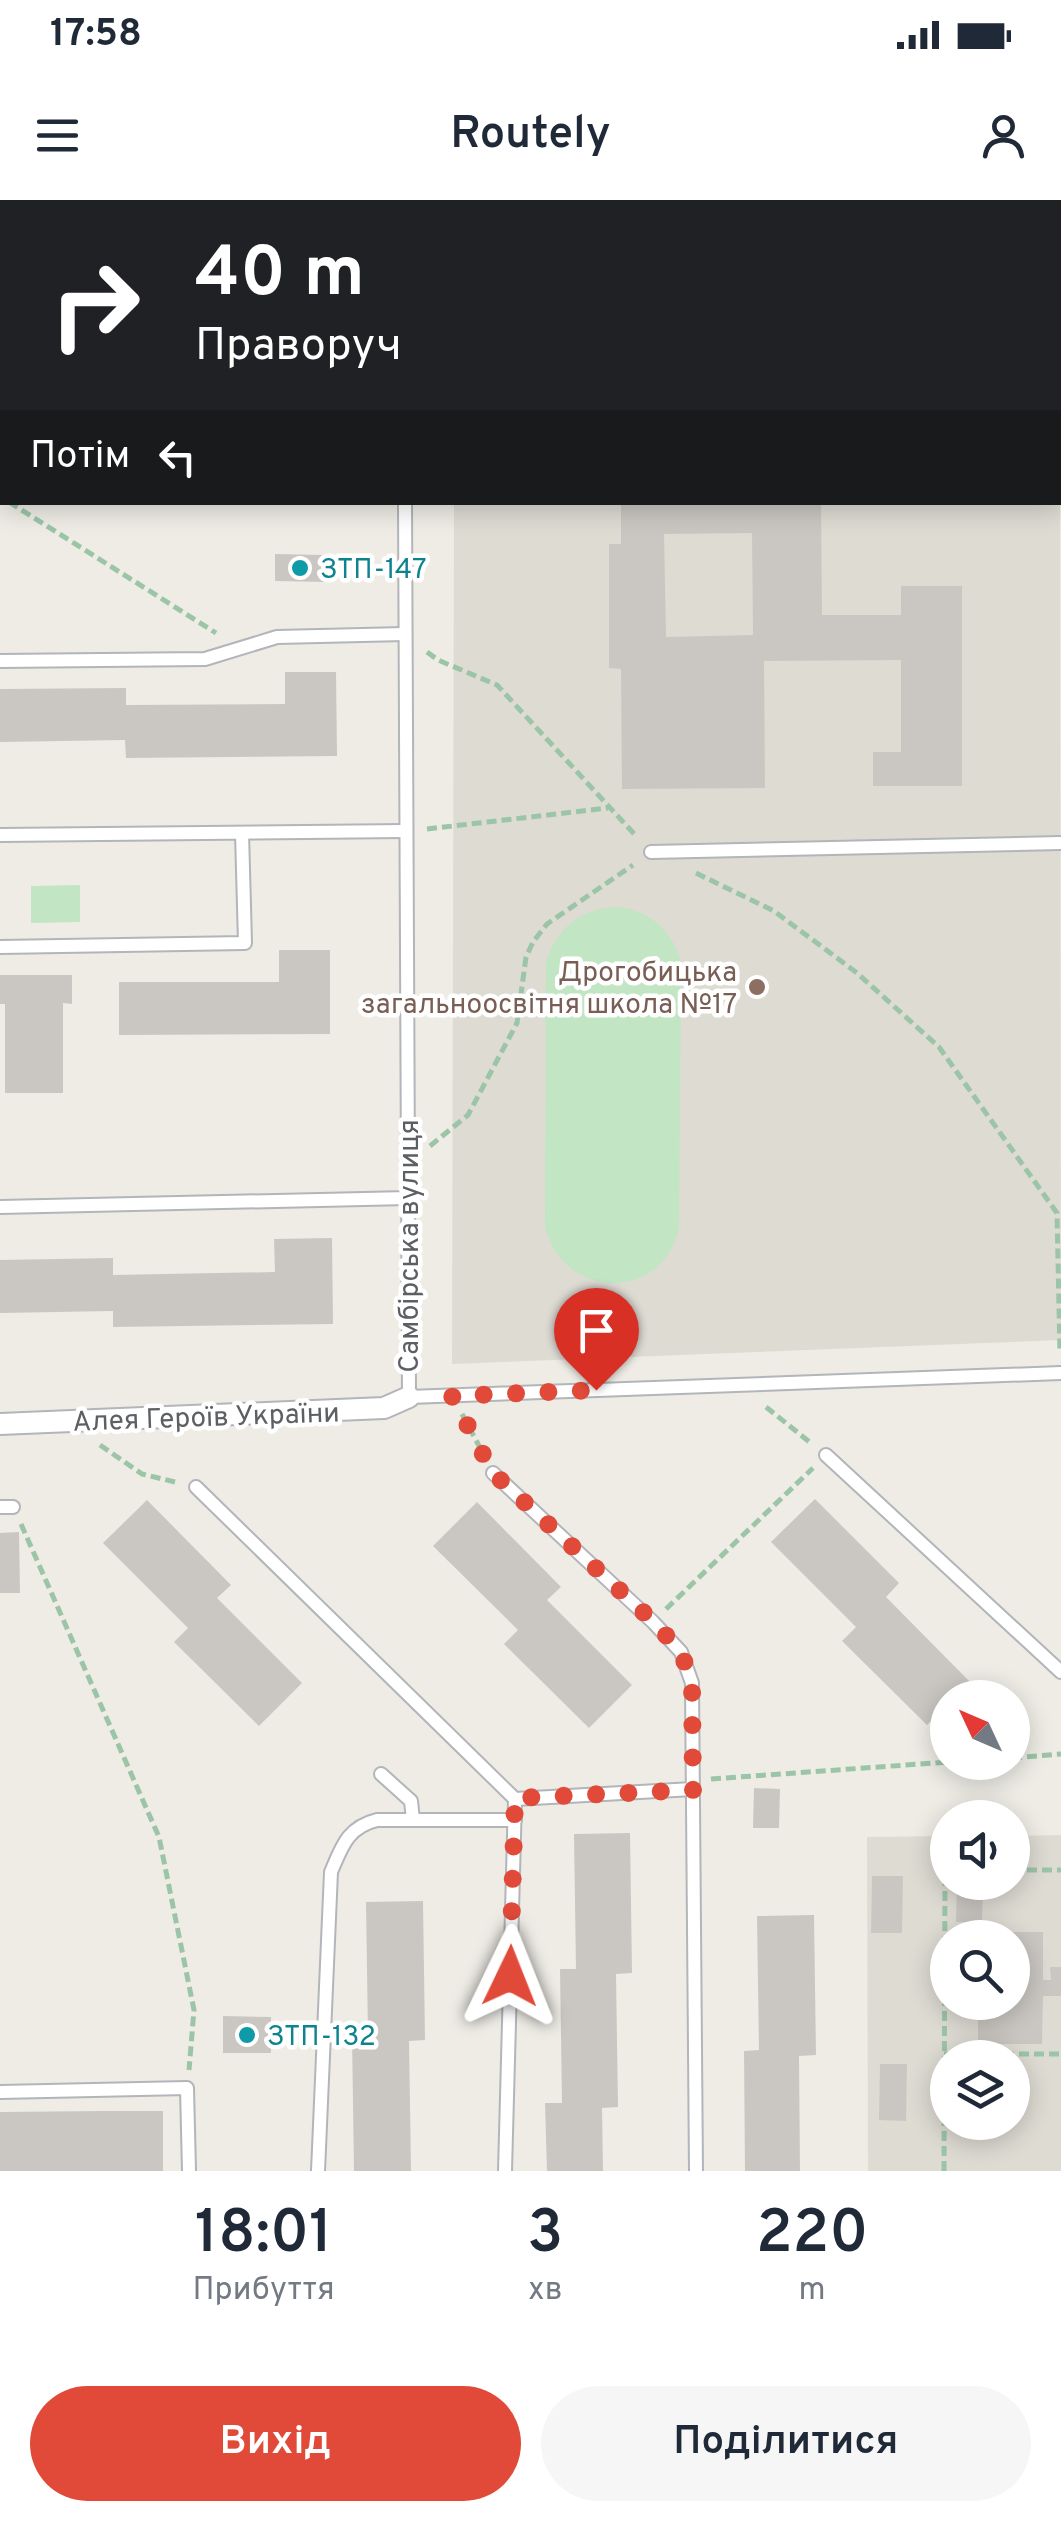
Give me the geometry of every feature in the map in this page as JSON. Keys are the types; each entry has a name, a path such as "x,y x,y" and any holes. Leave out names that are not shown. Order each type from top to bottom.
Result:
{"street":[{"name":"Алея Героїв України","path":"0,1424 384,1408 409,1397"}],"lane":[{"name":"Самбірська вулиця","path":"405,505 409,1397 1060,1373"},
{"path":"0,661 205,660 276,637 405,634"},
{"path":"0,835 406,831"},
{"path":"0,947 245,943 242,833"},
{"path":"652,852 1061,843"},
{"path":"0,1207 408,1198"},
{"path":"826,1455 1061,1672"},
{"path":"493,1473 654,1622 681,1652 692,1683 696,2171"},
{"path":"196,1487 515,1798 505,2171"},
{"path":"382,1774 411,1801 412,1820"},
{"path":"515,1798 693,1785"},
{"path":"318,2171 332,1872 346,1837 361,1824 515,1820"},
{"path":"0,2092 188,2088 189,2171"}],"path":[{"path":"14,505 240,648"},
{"path":"405,634 438,660 497,686 652,852 774,911 857,973 939,1047 1057,1213 1060,1373"},
{"path":"406,831 608,808"},
{"path":"408,1163 468,1115 517,1023 526,956 547,924 652,852"},
{"path":"654,1622 826,1455 739,1385"},
{"path":"452,1396 493,1473"},
{"path":"67,1421 142,1474 196,1487"},
{"path":"7,1507 159,1837 194,2010 188,2088"},
{"path":"1030,1757 1061,1754"},
{"path":"693,1785 930,1764"},
{"path":"1030,1870 1061,1870"},
{"path":"944,1900 944,2040"},
{"path":"1030,2054 1061,2054"},
{"path":"944,2140 944,2171"}],"shaded area":[{"name":"Дрогобицька загальноосвітня школа №17","path":"454,505 1060,505 1061,1340 452,1364"},
{"path":"1061,1835 1061,2171 868,2171 867,1837 930,1836 930,1900 1030,1900 1030,1836"}],"green space":[{"path":"80,885 80,922 31,923 31,886"},
{"path":"619,907 641,913 659,925 681,963 679,1226 670,1251 655,1269 635,1280 613,1283 591,1279 571,1268 555,1251 545,1226 546,963 556,939 572,922 594,911"}],"building":[{"path":"621,505 821,505 822,615 901,615 901,586 962,586 962,786 873,786 873,752 901,752 901,660 764,661 765,788 622,789 621,669 609,668 609,544 621,544","holes":["752,533 753,635 666,637 664,534"]},
{"name":"ЗТП-147","path":"275,554 325,555 325,582 275,581"},
{"path":"285,672 336,672 337,756 126,758 125,740 0,742 0,689 126,688 126,705 285,704"},
{"path":"279,950 330,950 330,1034 119,1035 119,982 279,982"},
{"path":"0,975 72,975 72,1004 63,1003 63,1093 5,1093 5,1004 0,1004"},
{"path":"332,1238 333,1324 113,1327 113,1311 0,1313 0,1260 113,1258 113,1275 275,1272 274,1239"},
{"path":"815,1499 899,1583 886,1597 968,1680 930,1680 927,1725 842,1641 856,1627 771,1542"},
{"path":"147,1500 231,1585 217,1598 302,1683 259,1726 174,1642 188,1628 103,1543"},
{"path":"477,1502 561,1587 547,1600 632,1685 589,1728 504,1644 518,1630 433,1546"},
{"path":"19,1532 20,1593 0,1593 0,1533"},
{"path":"754,1788 780,1789 779,1828 753,1828"},
{"path":"630,1833 632,1973 616,1974 618,2107 602,2108 603,2171 547,2171 545,2103 562,2103 560,1969 576,1969 574,1834"},
{"path":"872,1876 903,1876 902,1933 871,1933"},
{"path":"957,1900 983,1900 982,1920 956,1920"},
{"path":"423,1901 425,2040 409,2041 411,2171 354,2171 352,2036 368,2036 366,1902"},
{"path":"814,1915 816,2055 799,2056 800,2171 745,2171 744,2051 759,2050 757,1916"},
{"path":"1030,1932 1043,1932 1043,1980 1051,1980 1050,1967 1061,1967 1061,1996 1043,1996 1042,2044 1030,2044 1030,2040 978,2040 978,2020 1030,2020"},
{"name":"ЗТП-132","path":"223,2016 271,2017 271,2053 223,2053"},
{"path":"880,2064 907,2064 906,2121 879,2120"},
{"path":"163,2111 163,2171 0,2171 0,2112"}],"place":[{"name":"ЗТП-147","path":"300,568"},
{"name":"Дрогобицька загальноосвітня школа №17","path":"757,987"},
{"name":"ЗТП-132","path":"247,2035"}],"route":[{"path":"510,1976 515,1798 693,1790 692,1683 681,1652 654,1622 493,1473 452,1396 596,1390"}]}
